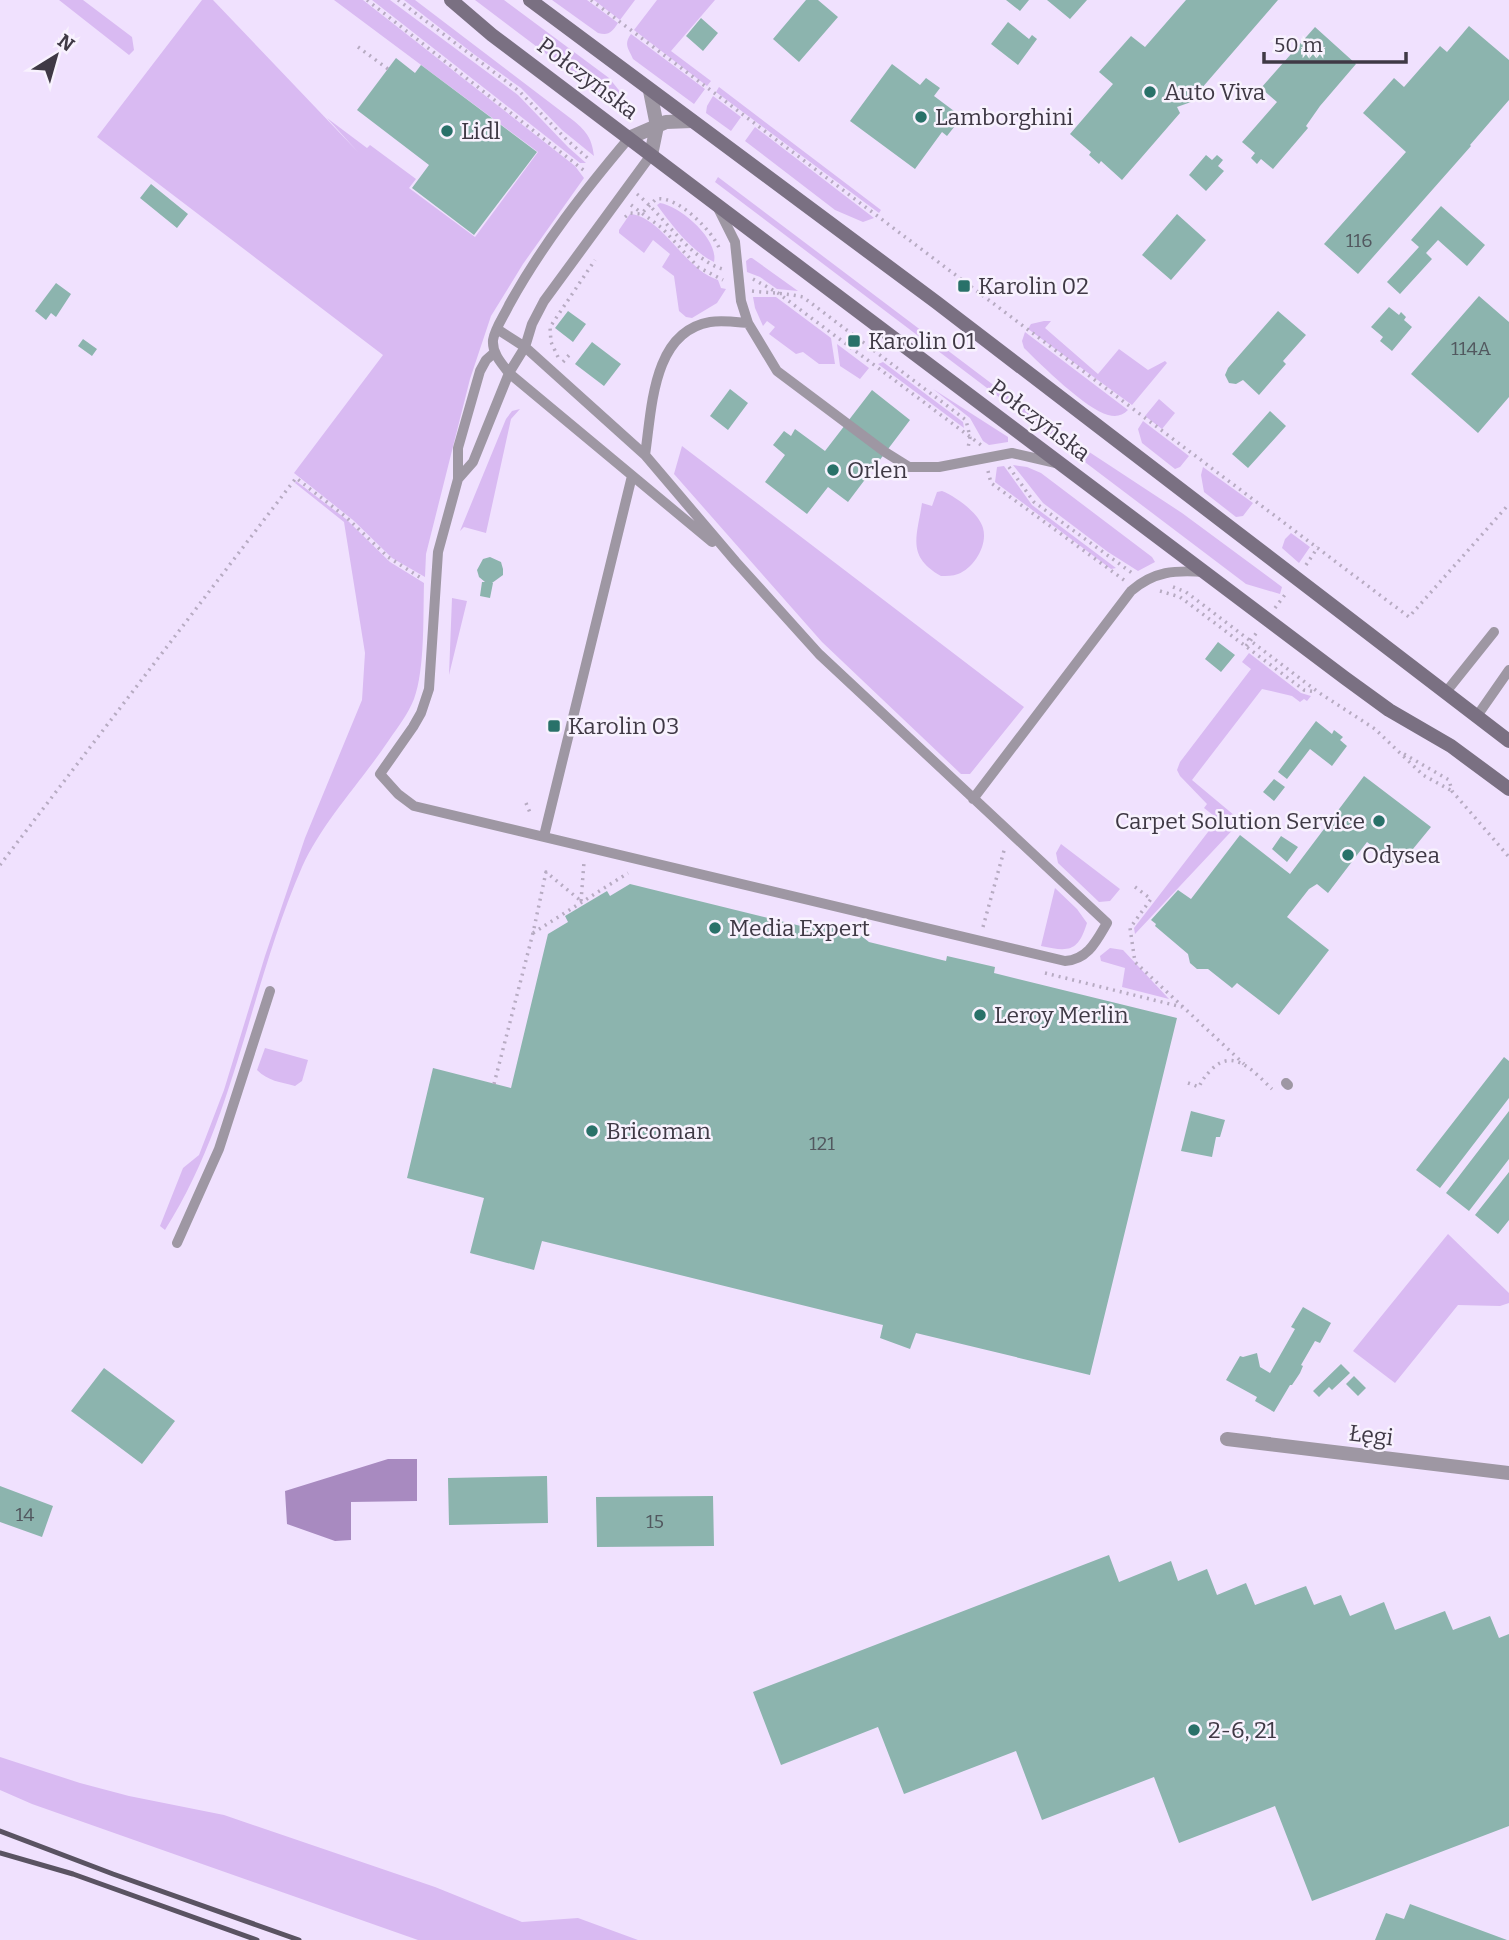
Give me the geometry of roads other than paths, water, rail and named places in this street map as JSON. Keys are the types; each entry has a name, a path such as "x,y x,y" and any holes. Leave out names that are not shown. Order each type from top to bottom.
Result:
{"main road":[{"name":"Połczyńska","path":"451,0 492,35 1388,710 1451,746 1509,789"},
{"name":"Połczyńska","path":"530,0 936,302 1509,741"}],"street":[{"path":"650,91 657,126 651,155"},
{"path":"629,138 666,122 692,121"},
{"name":"Łęgi","path":"1227,1439 1509,1474"}],"lane":[{"path":"629,138 526,275 497,329 493,339 494,353 509,373 736,562"},
{"path":"458,479 472,462 509,373 526,348 532,324 544,301 651,155"},
{"path":"717,205 735,242 741,301 748,323 777,372 909,467 939,467 1012,453 1059,463"},
{"path":"645,455 658,377 664,360 678,338 692,328 711,321 748,323"},
{"path":"494,353 480,371 458,448 458,479 438,552 429,690 421,713 380,774 398,794 414,806 1065,961 1078,959 1091,950 1107,923 819,654 645,455 526,348 497,329"},
{"path":"544,836 632,476"},
{"path":"972,799 1132,591 1147,578 1165,572 1204,572"},
{"path":"1446,692 1494,632"},
{"path":"1477,716 1509,670"},
{"path":"177,1243 219,1149 271,991"}],"railway":[{"path":"0,1831 299,1940"},
{"path":"0,1853 73,1874 257,1940"}],"place":[{"name":"Auto Viva","path":"1150,92"},
{"name":"Lamborghini","path":"921,117"},
{"name":"Lidl","path":"447,131"},
{"name":"Karolin 02","path":"964,286"},
{"name":"Karolin 01","path":"854,341"},
{"name":"Orlen","path":"833,470"},
{"name":"Karolin 03","path":"554,726"},
{"name":"Carpet Solution Service","path":"1379,821"},
{"name":"Odysea","path":"1348,855"},
{"name":"Media Expert","path":"715,928"},
{"name":"Leroy Merlin","path":"980,1015"},
{"name":"Bricoman","path":"592,1131"},
{"name":"2-6, 21","path":"1194,1730"}]}
